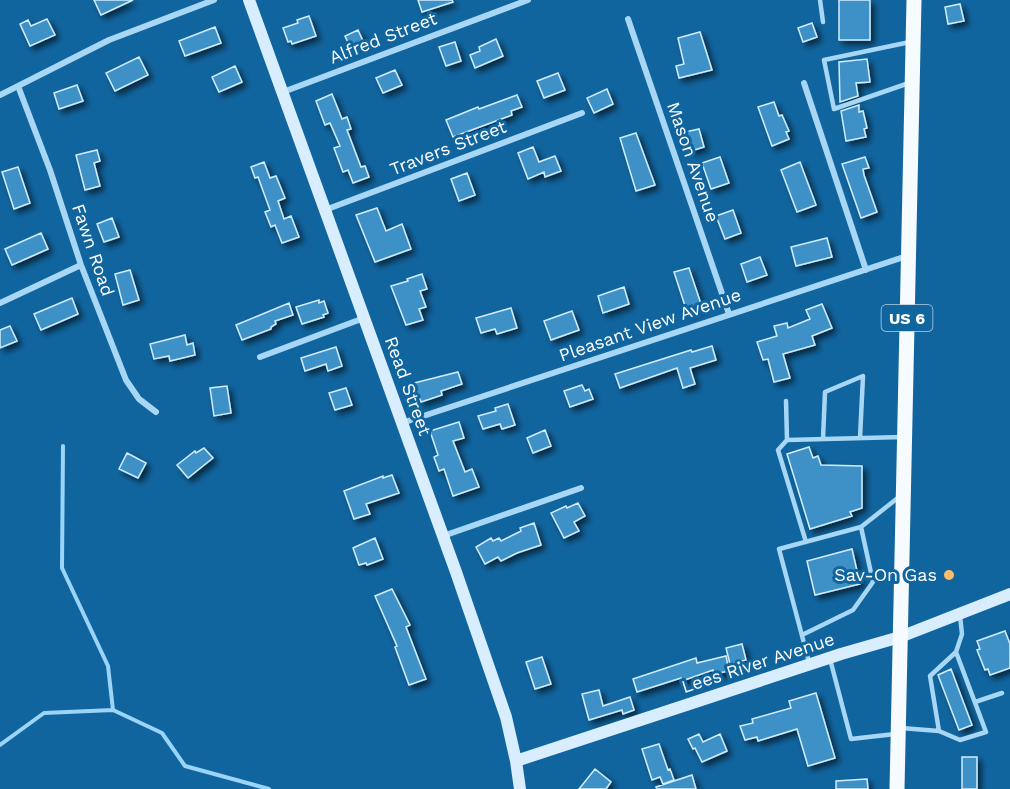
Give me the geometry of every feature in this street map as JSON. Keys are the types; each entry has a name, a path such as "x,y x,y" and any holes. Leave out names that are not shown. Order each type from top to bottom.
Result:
{"main road":[{"name":"Read Street","path":"249,0 506,717 520,789"},
{"name":"US 6","path":"897,789 914,0"},
{"name":"Lees River Avenue","path":"516,761 900,637 1010,596"}],"street":[{"path":"0,95 109,40 214,0"},
{"name":"Alfred Street","path":"282,92 528,0"},
{"name":"Mason Avenue","path":"628,19 729,314"},
{"path":"804,83 866,270"},
{"name":"Fawn Road","path":"18,86 50,170 81,265 126,380 139,399 156,412"},
{"name":"Travers Street","path":"325,210 582,113"},
{"name":"Pleasant View Avenue","path":"402,423 908,256"},
{"path":"0,303 81,265"},
{"path":"260,357 364,318"},
{"path":"443,536 581,488"}],"lane":[{"path":"820,0 823,22"},
{"path":"912,81 834,109 824,60 913,41"},
{"path":"823,439 825,392 863,376 860,438"},
{"path":"786,401 787,440 778,450 806,542"},
{"path":"787,440 906,437"},
{"path":"810,665 779,549 861,527 904,493"},
{"path":"802,635 853,610 873,582 861,527"},
{"path":"939,731 930,676 956,652 962,634 960,614"},
{"path":"830,658 851,739 898,731 939,731 960,740 986,732 956,652"},
{"path":"975,702 1002,693"}],"building":[{"path":"94,0 133,0 101,15"},
{"path":"418,0 452,0 453,2 422,12"},
{"path":"839,0 870,0 870,40 839,40"},
{"path":"960,4 964,21 948,24 945,7"},
{"path":"309,16 316,36 292,44 291,41 288,42 283,28"},
{"path":"47,19 55,35 30,46 20,24 28,20 31,26"},
{"path":"812,23 817,37 803,42 798,28"},
{"path":"215,27 221,43 185,56 179,41"},
{"path":"358,30 363,41 350,47 345,36"},
{"path":"700,32 712,70 679,78 676,66 684,64 678,38"},
{"path":"496,39 503,56 475,68 470,55 480,51 479,47"},
{"path":"455,42 461,61 446,66 439,47"},
{"path":"139,57 148,75 115,91 106,73"},
{"path":"867,59 870,82 856,83 858,96 840,102 839,62"},
{"path":"235,66 242,82 219,92 212,77"},
{"path":"395,70 402,85 383,93 376,78"},
{"path":"558,73 565,90 544,98 537,81"},
{"path":"77,85 83,101 59,109 54,93"},
{"path":"607,89 613,104 594,113 587,98"},
{"path":"332,94 342,119 347,117 351,129 347,130 361,167 365,166 369,177 353,183 348,170 343,172 334,148 340,146 330,123 325,125 316,101"},
{"path":"517,95 522,107 511,111 512,115 453,137 446,120"},
{"path":"774,102 779,116 782,115 789,131 786,132 789,139 772,146 758,107"},
{"path":"859,105 859,112 863,111 867,128 864,129 866,137 846,141 841,111"},
{"path":"699,129 704,147 691,151 685,132"},
{"path":"636,133 655,185 636,191 620,138"},
{"path":"533,147 539,162 555,156 561,171 545,177 544,172 528,179 518,153"},
{"path":"97,150 100,161 94,163 100,186 85,190 76,155"},
{"path":"720,157 729,183 711,189 702,163"},
{"path":"865,157 869,168 863,169 864,175 877,212 861,218 842,164"},
{"path":"264,162 270,178 276,176 285,198 278,201 284,219 291,216 299,237 282,243 275,225 271,227 265,212 270,210 258,177 255,178 251,167"},
{"path":"800,162 816,205 797,212 781,170"},
{"path":"18,167 30,203 14,209 2,172"},
{"path":"467,173 475,195 459,201 451,179"},
{"path":"377,208 386,231 402,224 411,249 375,262 356,215"},
{"path":"733,210 741,233 725,239 716,216"},
{"path":"112,218 119,237 104,242 97,224"},
{"path":"41,233 48,249 12,265 5,249"},
{"path":"827,238 832,257 796,266 791,247"},
{"path":"760,257 767,275 747,282 741,264"},
{"path":"689,268 702,307 687,312 674,272"},
{"path":"130,270 139,300 123,305 115,274"},
{"path":"422,274 427,289 420,291 426,307 419,309 423,320 406,325 391,286"},
{"path":"624,287 629,304 603,313 598,296"},
{"path":"72,298 78,314 41,330 34,314"},
{"path":"319,300 319,303 324,301 328,313 323,315 324,317 302,324 296,307"},
{"path":"289,303 293,315 275,321 276,324 271,329 242,340 236,325"},
{"path":"822,304 832,328 812,336 815,345 783,354 790,378 774,382 768,359 763,360 757,342 777,336 774,326 787,323 788,328 810,319 806,310"},
{"path":"511,308 517,328 497,334 495,329 481,333 476,318"},
{"path":"572,311 579,330 551,340 544,321"},
{"path":"10,326 17,341 0,348 0,330"},
{"path":"185,335 187,345 193,343 195,355 170,361 169,356 154,359 150,344"},
{"path":"712,346 716,360 690,368 695,384 683,388 677,368 620,388 615,374 691,350 692,352"},
{"path":"336,347 342,366 328,371 326,364 305,371 301,358"},
{"path":"458,372 462,384 441,391 442,395 421,402 414,383"},
{"path":"582,385 585,391 589,389 593,399 570,407 564,391"},
{"path":"227,386 231,413 214,416 210,388"},
{"path":"346,388 352,405 335,410 329,393"},
{"path":"508,404 515,425 502,429 500,424 483,429 478,416 496,411 495,408"},
{"path":"459,422 464,438 453,441 465,472 472,469 479,487 453,496 444,469 439,471 434,457 438,455 430,431"},
{"path":"545,430 551,446 533,453 527,438"},
{"path":"809,447 813,458 818,456 821,465 862,466 862,508 850,512 852,516 810,529 787,454"},
{"path":"204,448 213,458 188,478 177,465 195,451 196,453"},
{"path":"127,453 146,463 138,478 119,469"},
{"path":"392,475 399,493 366,504 370,514 354,519 344,491 383,476 383,478"},
{"path":"578,503 585,516 574,522 579,531 564,538 551,513"},
{"path":"534,523 541,545 501,561 498,557 485,564 476,547 491,538 493,541 499,538 501,541 521,531 520,528"},
{"path":"375,538 383,559 367,565 366,563 359,565 353,548"},
{"path":"852,549 860,584 815,595 807,561"},
{"path":"392,589 410,625 406,627 426,679 409,685 395,647 397,646 375,596"},
{"path":"1005,631 1010,644 1010,668 990,675 988,669 985,670 977,650 980,649 977,641"},
{"path":"742,644 746,660 730,664 726,648"},
{"path":"726,656 729,671 714,674 713,670 682,681 681,678 637,692 633,679 696,658 697,663"},
{"path":"542,657 551,684 535,689 526,662"},
{"path":"951,669 972,725 959,730 938,675"},
{"path":"599,690 603,706 630,697 634,710 623,714 622,710 589,720 582,694"},
{"path":"816,693 835,758 808,766 797,729 758,741 757,737 745,740 740,726 753,723 752,719 791,708 789,701"},
{"path":"699,734 703,742 720,734 727,751 702,762 688,739"},
{"path":"659,744 674,780 663,784 660,777 652,780 642,749"},
{"path":"962,757 977,757 977,789 962,789"},
{"path":"595,769 611,782 606,789 579,789"},
{"path":"692,775 696,789 657,789 656,787"},
{"path":"867,779 868,789 836,789 836,781"}],"waterway":[{"path":"63,446 62,568 108,666 113,710"},
{"path":"0,745 44,713 113,710 162,733 185,766 269,789"}],"place":[{"name":"Sav-On Gas","path":"949,575"}]}
